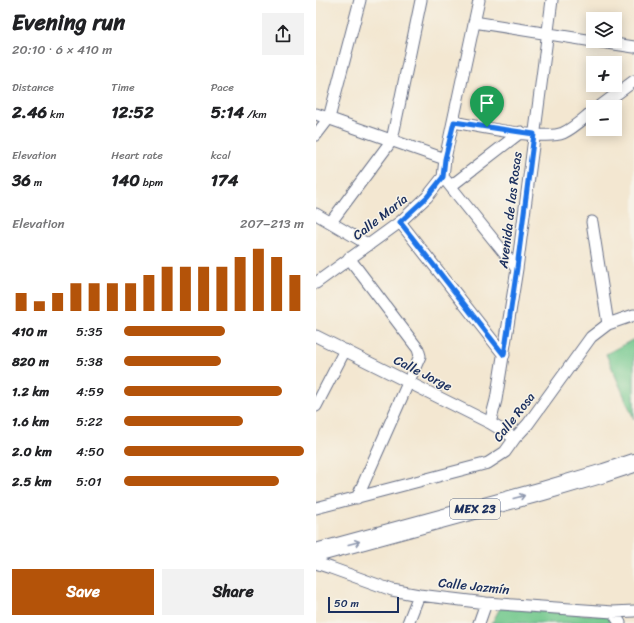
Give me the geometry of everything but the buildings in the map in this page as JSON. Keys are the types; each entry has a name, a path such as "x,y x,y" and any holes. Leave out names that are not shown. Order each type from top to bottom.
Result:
{"highway":[{"name":"MEX 23","path":"316,553 544,491 634,463"}],"street":[{"path":"316,135 329,118 360,0"},
{"path":"331,222 392,140 420,0"},
{"path":"479,0 445,159 443,177 517,268"},
{"name":"Avenida de las Rosas","path":"490,423 496,400 504,355 517,268 552,0"},
{"path":"474,22 586,40"},
{"path":"622,45 634,47"},
{"path":"608,100 634,81"},
{"path":"316,114 445,159"},
{"path":"454,122 534,134 555,135 565,132 586,116"},
{"path":"451,186 521,132"},
{"name":"Calle María","path":"318,278 400,222 427,197 443,177"},
{"path":"316,214 368,245"},
{"path":"400,222 504,355"},
{"path":"592,222 608,324"},
{"path":"349,258 418,350 420,356 357,498"},
{"name":"Calle Rosa","path":"316,508 488,464 505,452 528,424 591,337 608,324 634,315"},
{"name":"Calle Jorge","path":"316,336 409,381 490,423 515,438"},
{"path":"316,406 345,350"},
{"name":"Calle Jazmín","path":"316,564 392,590 419,595 613,612 634,611"},
{"path":"408,623 419,595"},
{"path":"479,623 486,602"},
{"path":"613,612 620,623"}],"green space":[{"path":"634,339 634,419 606,354"},
{"path":"500,608 608,616 611,623 492,623"}],"route":[{"path":"454,122 487,127 534,134 504,355 400,222 427,197 443,177 445,159 454,122"}]}
